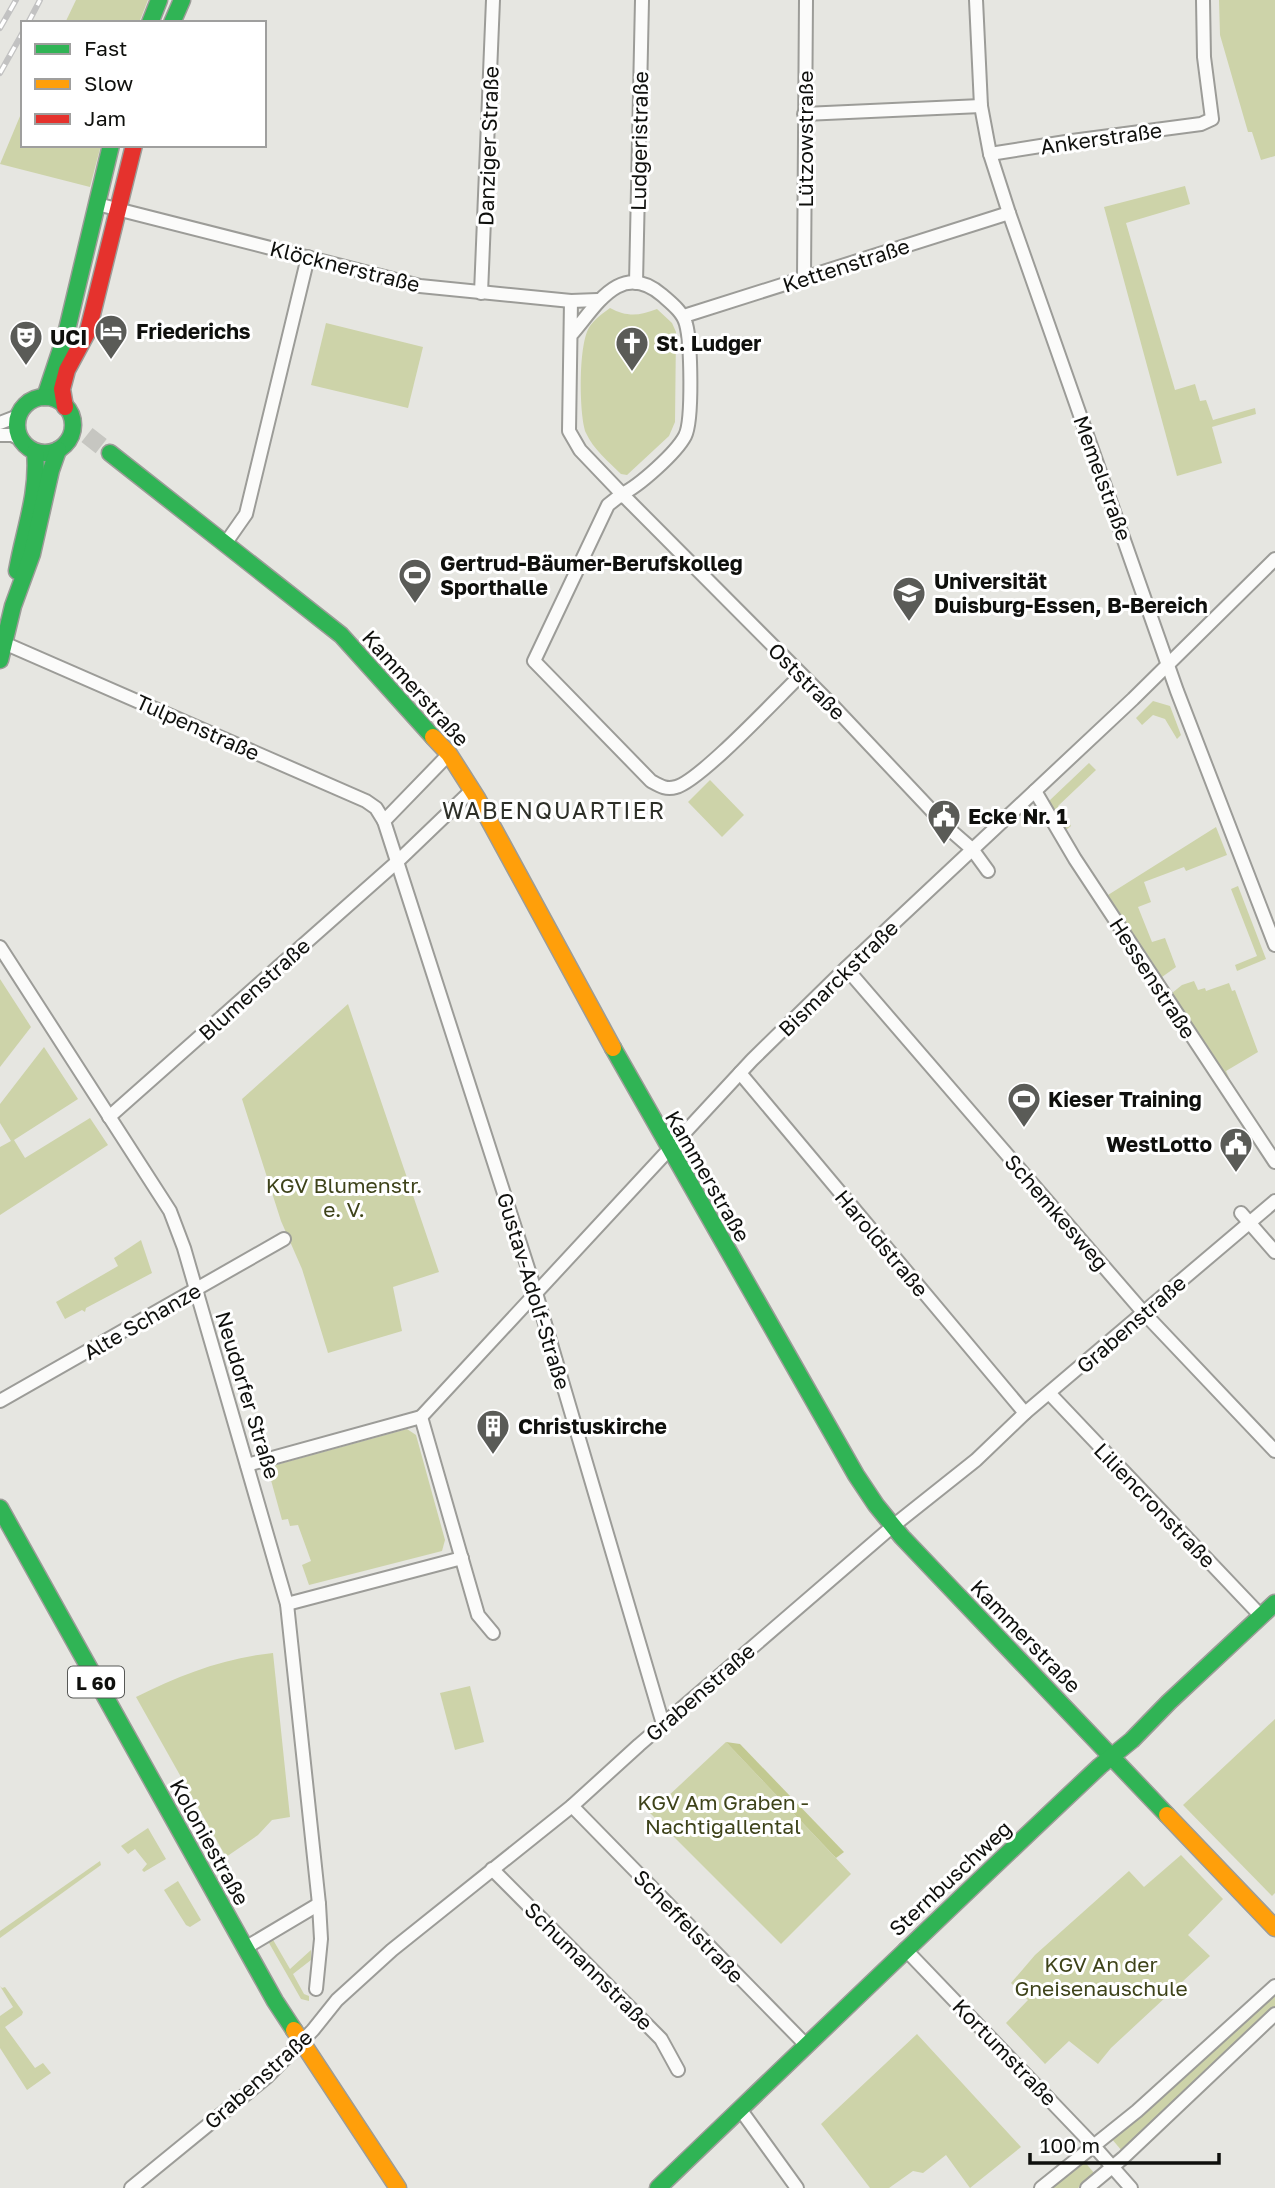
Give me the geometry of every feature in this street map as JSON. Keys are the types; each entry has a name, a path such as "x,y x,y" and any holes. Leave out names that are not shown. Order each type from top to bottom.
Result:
{"street":[{"path":"151,21 159,0"},
{"path":"173,21 182,0"},
{"name":"Danziger Straße","path":"481,293 493,0"},
{"name":"Ludgeristraße","path":"636,283 642,0"},
{"name":"Lützowstraße","path":"804,278 806,0"},
{"name":"Memelstraße","path":"976,0 981,106 990,154 1168,663 1275,945"},
{"name":"Ankerstraße","path":"990,154 1201,124 1212,119 1204,57 1203,0"},
{"path":"804,114 981,106"},
{"path":"45,397 66,334 111,147"},
{"path":"0,435 12,435 35,452 47,453 58,450 79,433 65,407 62,389 67,370 88,331 134,147"},
{"name":"Klöcknerstraße","path":"97,204 420,286 571,301 598,300"},
{"name":"Kettenstraße","path":"684,316 1009,213"},
{"path":"225,544 246,514 308,257"},
{"path":"571,335 598,300 612,288 636,283 648,285 660,293 684,316 688,332 689,419 685,436 678,446 635,488 608,505 534,662 651,781 665,789 678,787 704,769 801,675"},
{"path":"571,301 569,431 580,450 622,495"},
{"path":"20,439 18,416 29,402 45,397 52,398 65,407"},
{"path":"0,423 18,416"},
{"path":"13,606 32,554 58,450"},
{"path":"0,660 13,606 21,545 38,469 35,452"},
{"name":"Kammerstraße","path":"110,453 341,635 449,754 472,790 669,1149 856,1475 876,1505 1275,1928"},
{"name":"Oststraße","path":"622,495 801,675 949,830 972,849 988,871"},
{"name":"Bismarckstraße","path":"421,1417 740,1073 846,968 1035,791 1275,559"},
{"name":"Tulpenstraße","path":"5,643 366,801 376,808 384,821"},
{"path":"398,861 384,821 449,754"},
{"name":"Blumenstraße","path":"109,1117 398,861 472,790"},
{"name":"Hessenstraße","path":"1035,791 1089,881 1275,1161"},
{"name":"Gustav-Adolf-Straße","path":"398,861 536,1293 663,1724"},
{"name":"Neudorfer Straße","path":"0,947 170,1211 181,1238 287,1604 319,1904 321,1939 316,1989"},
{"name":"Schemkesweg","path":"846,968 1143,1312 1275,1451"},
{"name":"Haroldstraße","path":"740,1073 1025,1413"},
{"name":"Grabenstraße","path":"131,2188 268,2076 302,2042 337,2000 392,1950 572,1807 663,1724 893,1526 976,1460 1025,1413 1143,1312 1245,1219 1275,1201"},
{"path":"1245,1219 1275,1252"},
{"name":"Alte Schanze","path":"0,1401 284,1239"},
{"name":"Liliencronstraße","path":"1050,1394 1261,1616"},
{"path":"247,1465 421,1417 478,1615 493,1633"},
{"name":"Koloniestraße","path":"0,1508 275,2001 398,2188"},
{"path":"287,1604 462,1558"},
{"name":"Sternbuschweg","path":"658,2188 905,1949 1275,1604"},
{"name":"Scheffelstraße","path":"572,1807 806,2045"},
{"name":"Schumannstraße","path":"492,1869 662,2039 678,2070"},
{"path":"245,1948 319,1904"},
{"name":"Kortumstraße","path":"905,1949 1131,2188"},
{"path":"1041,2188 1137,2111 1275,1986"},
{"path":"1087,2188 1275,2014"},
{"path":"740,2109 797,2188"}],"green space":[{"path":"76,0 148,0 140,21 66,21"},
{"path":"1219,0 1275,0 1275,156 1261,160 1252,132 1248,132 1220,35"},
{"path":"21,114 21,147 100,147 90,187 0,164"},
{"path":"1185,186 1190,204 1126,223 1175,390 1195,384 1200,401 1206,400 1213,420 1255,408 1256,414 1212,427 1222,463 1177,476 1104,207"},
{"path":"610,308 633,315 657,309 672,323 676,332 675,422 669,436 627,475 621,474 593,444 586,433 582,411 581,379 586,334 594,321"},
{"path":"326,323 423,347 408,408 311,385"},
{"path":"1153,701 1170,706 1181,735 1177,739 1165,719 1153,715 1142,725 1136,718"},
{"path":"1089,763 1096,770 1058,806 1071,826 1066,830 1049,801"},
{"path":"710,780 744,815 722,837 688,802"},
{"path":"1216,827 1227,855 1186,871 1184,867 1144,882 1151,902 1138,907 1152,942 1165,938 1176,967 1162,977 1108,895"},
{"path":"1238,886 1266,959 1237,971 1235,965 1257,956 1231,889"},
{"path":"0,979 31,1027 0,1067"},
{"path":"1194,981 1198,990 1205,988 1206,991 1229,983 1232,991 1235,990 1258,1052 1226,1071 1230,1080 1172,993 1182,985"},
{"name":"KGV Blumenstr. e. V.","path":"348,1004 439,1272 393,1287 402,1331 328,1353 302,1269 281,1221 242,1099"},
{"path":"44,1047 78,1099 14,1140 25,1158 90,1118 108,1145 0,1215 0,1147 11,1141 0,1123 0,1104"},
{"path":"141,1240 152,1273 86,1308 85,1312 82,1310 65,1319 56,1302 118,1266 114,1258"},
{"path":"407,1429 416,1435 445,1540 442,1551 309,1585 302,1565 311,1561 298,1525 290,1526 288,1519 282,1520 269,1473 272,1466"},
{"path":"273,1653 290,1817 272,1820 258,1835 226,1857 136,1697 203,1669 237,1659"},
{"path":"470,1686 484,1742 455,1750 440,1693"},
{"path":"1275,1719 1275,1893 1272,1896 1183,1805"},
{"name":"KGV Am Graben - Nachtigallental","path":"726,1742 851,1874 781,1944 650,1813"},
{"path":"726,1742 740,1744 844,1852 836,1858"},
{"path":"148,1828 166,1859 144,1872 142,1870 147,1864 135,1849 128,1854 121,1846"},
{"name":"KGV An der Gneisenauschule","path":"1181,1855 1223,1899 1188,1935 1210,1956 1111,2048 1098,2064 1069,2041 1045,2064 1006,2023 1028,2000 1011,1983 1035,1955 1129,1871 1144,1887"},
{"path":"100,1861 101,1865 0,1938 0,1931"},
{"path":"178,1881 201,1920 190,1927 186,1925 164,1890"},
{"path":"272,1938 290,1969 311,1950 311,1960 293,1974 304,1994 309,1996 309,2001 301,1999 269,1943"},
{"path":"0,1986 5,1987 23,2012 5,2027 35,2068 43,2063 51,2073 27,2090 0,2048 0,2016 13,2007"},
{"path":"1275,1993 1275,2007 1122,2151 1111,2138"},
{"path":"917,2034 1021,2147 970,2188 946,2155 923,2173 913,2171 889,2188 870,2188 821,2124"},
{"path":"1083,2160 1095,2174 1078,2188 1049,2188"}],"tunnel":[{"path":"87,435 110,453"}],"railway":[{"path":"0,28 16,0"},
{"path":"29,21 40,0"},
{"path":"0,73 21,36"}],"traffic: fast":[{"path":"151,21 159,0"},
{"path":"173,21 182,0"},
{"path":"45,397 66,334 111,147"},
{"path":"45,397 56,399 65,405 71,414 73,425 71,436 65,445 56,451 45,453 34,451 25,445 19,436 17,425 19,414 25,405 34,399 45,397"},
{"path":"0,660 13,606 32,554 58,450"},
{"path":"17,571 33,497 35,452"},
{"path":"110,453 341,635 433,737"},
{"path":"613,1048 856,1475 876,1505 902,1537 1167,1815"},
{"path":"0,1508 275,2001 294,2030"},
{"path":"658,2188 989,1871 1100,1766 1132,1740 1275,1603"}],"traffic: slow":[{"path":"433,737 449,754 477,798 613,1048"},
{"path":"1167,1815 1275,1928"},
{"path":"294,2030 398,2188"}],"traffic: jam":[{"path":"65,407 62,389 67,370 88,331 134,147"}],"place":[{"name":"Friederichs","path":"111,361"},
{"name":"UCI","path":"26,367"},
{"name":"St. Ludger","path":"632,373"},
{"name":"Gertrud-Bäumer-Berufskolleg Sporthalle","path":"415,605"},
{"name":"Universität Duisburg-Essen, B-Bereich","path":"909,623"},
{"name":"Ecke Nr. 1","path":"944,846"},
{"name":"Kieser Training","path":"1024,1129"},
{"name":"WestLotto","path":"1236,1174"},
{"name":"Christuskirche","path":"493,1456"}],"district":[{"name":"WABENQUARTIER","path":"554,810"}]}
